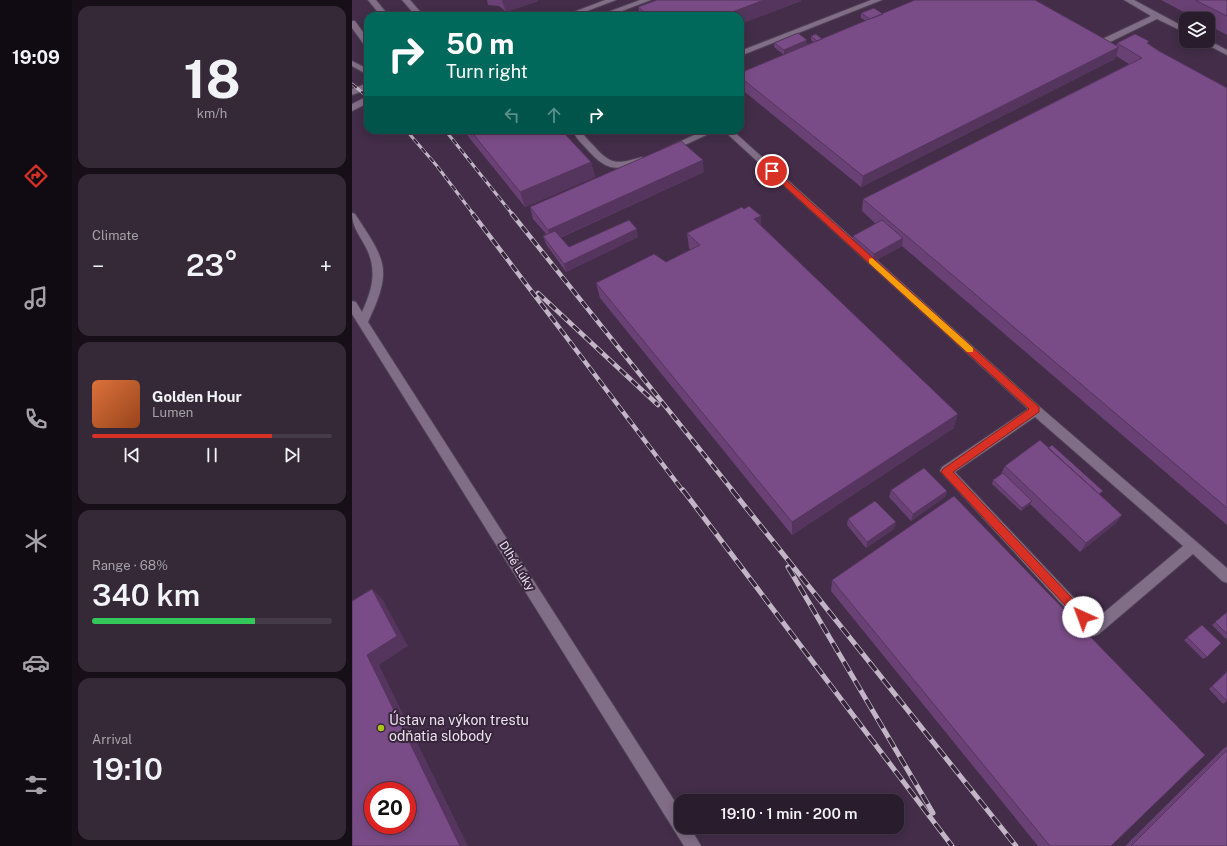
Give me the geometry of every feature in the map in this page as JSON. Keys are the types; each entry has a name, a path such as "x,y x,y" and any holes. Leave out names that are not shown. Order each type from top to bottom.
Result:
{"lane":[{"path":"372,0 382,12"},
{"path":"406,0 416,12"},
{"path":"578,12 612,0"},
{"path":"612,12 647,0"},
{"path":"744,52 878,0"},
{"path":"1128,0 1179,27"},
{"path":"1101,42 1158,16"},
{"path":"352,23 364,39"},
{"path":"1215,47 1227,53"},
{"path":"352,63 364,70"},
{"path":"352,92 364,88"},
{"path":"352,108 364,101"},
{"path":"580,134 600,161 612,166 627,165 654,156 704,134"},
{"path":"731,134 1036,410 1227,577"},
{"path":"352,216 376,252 381,273 376,296 363,322"},
{"name":"Dlhé Lúky","path":"352,305 674,816"},
{"path":"1036,410 946,472 1094,628 1193,546"},
{"name":"Dlhé Lúky","path":"686,834 694,846"}],"shaded area":[{"path":"352,0 1227,0 1227,846 352,846"}],"building":[{"path":"657,0 764,0 732,12 644,12 638,7"},
{"path":"915,0 1035,0 1119,47 863,176 744,80 744,71"},
{"path":"1195,0 1227,0 1227,16"},
{"path":"874,8 883,14 870,19 861,13"},
{"path":"798,33 807,40 784,50 774,43"},
{"path":"816,34 822,39 817,41 811,36"},
{"path":"1135,34 1149,41 1147,43 1159,51 1227,88 1227,508 863,199 1142,58 1117,43"},
{"path":"473,134 565,134 591,162 520,192"},
{"path":"681,141 703,160 548,230 530,207"},
{"path":"749,206 761,216 754,219 958,414 792,522 596,283 654,254 666,262 700,245 687,233 742,207 744,209"},
{"path":"629,220 637,229 564,264 543,236 555,231 569,247"},
{"path":"882,220 903,238 874,254 853,236"},
{"path":"1040,440 1122,515 1086,543 1005,466"},
{"path":"1052,445 1103,491 1099,494 1048,448"},
{"path":"924,468 947,491 913,514 891,490"},
{"path":"1003,473 1032,501 1022,508 993,480"},
{"path":"954,496 1205,755 1111,846 1050,846 832,580"},
{"path":"875,501 896,522 867,542 848,519"},
{"name":"Ústav na výkon trestu odňatia slobody","path":"372,589 397,636 367,655 460,846 352,846 352,601"},
{"path":"1227,612 1227,634 1215,622"},
{"path":"1202,625 1221,643 1207,657 1187,637"},
{"path":"1227,672 1227,701 1212,686"},
{"path":"1227,750 1227,846 1131,846"}],"railway":[{"path":"352,84 364,94"},
{"path":"409,134 437,166 474,215"},
{"path":"448,134 513,215"},
{"path":"473,214 683,491"},
{"path":"512,214 733,491"},
{"path":"538,293 658,405"},
{"path":"683,490 952,846"},
{"path":"732,490 1016,846"},
{"path":"788,567 933,813"}],"slow traffic":[{"path":"872,261 970,350"}],"place":[{"name":"Ústav na výkon trestu odňatia slobody","path":"381,728"}],"route":[{"path":"772,171 1036,410 946,472 1083,617"}]}
